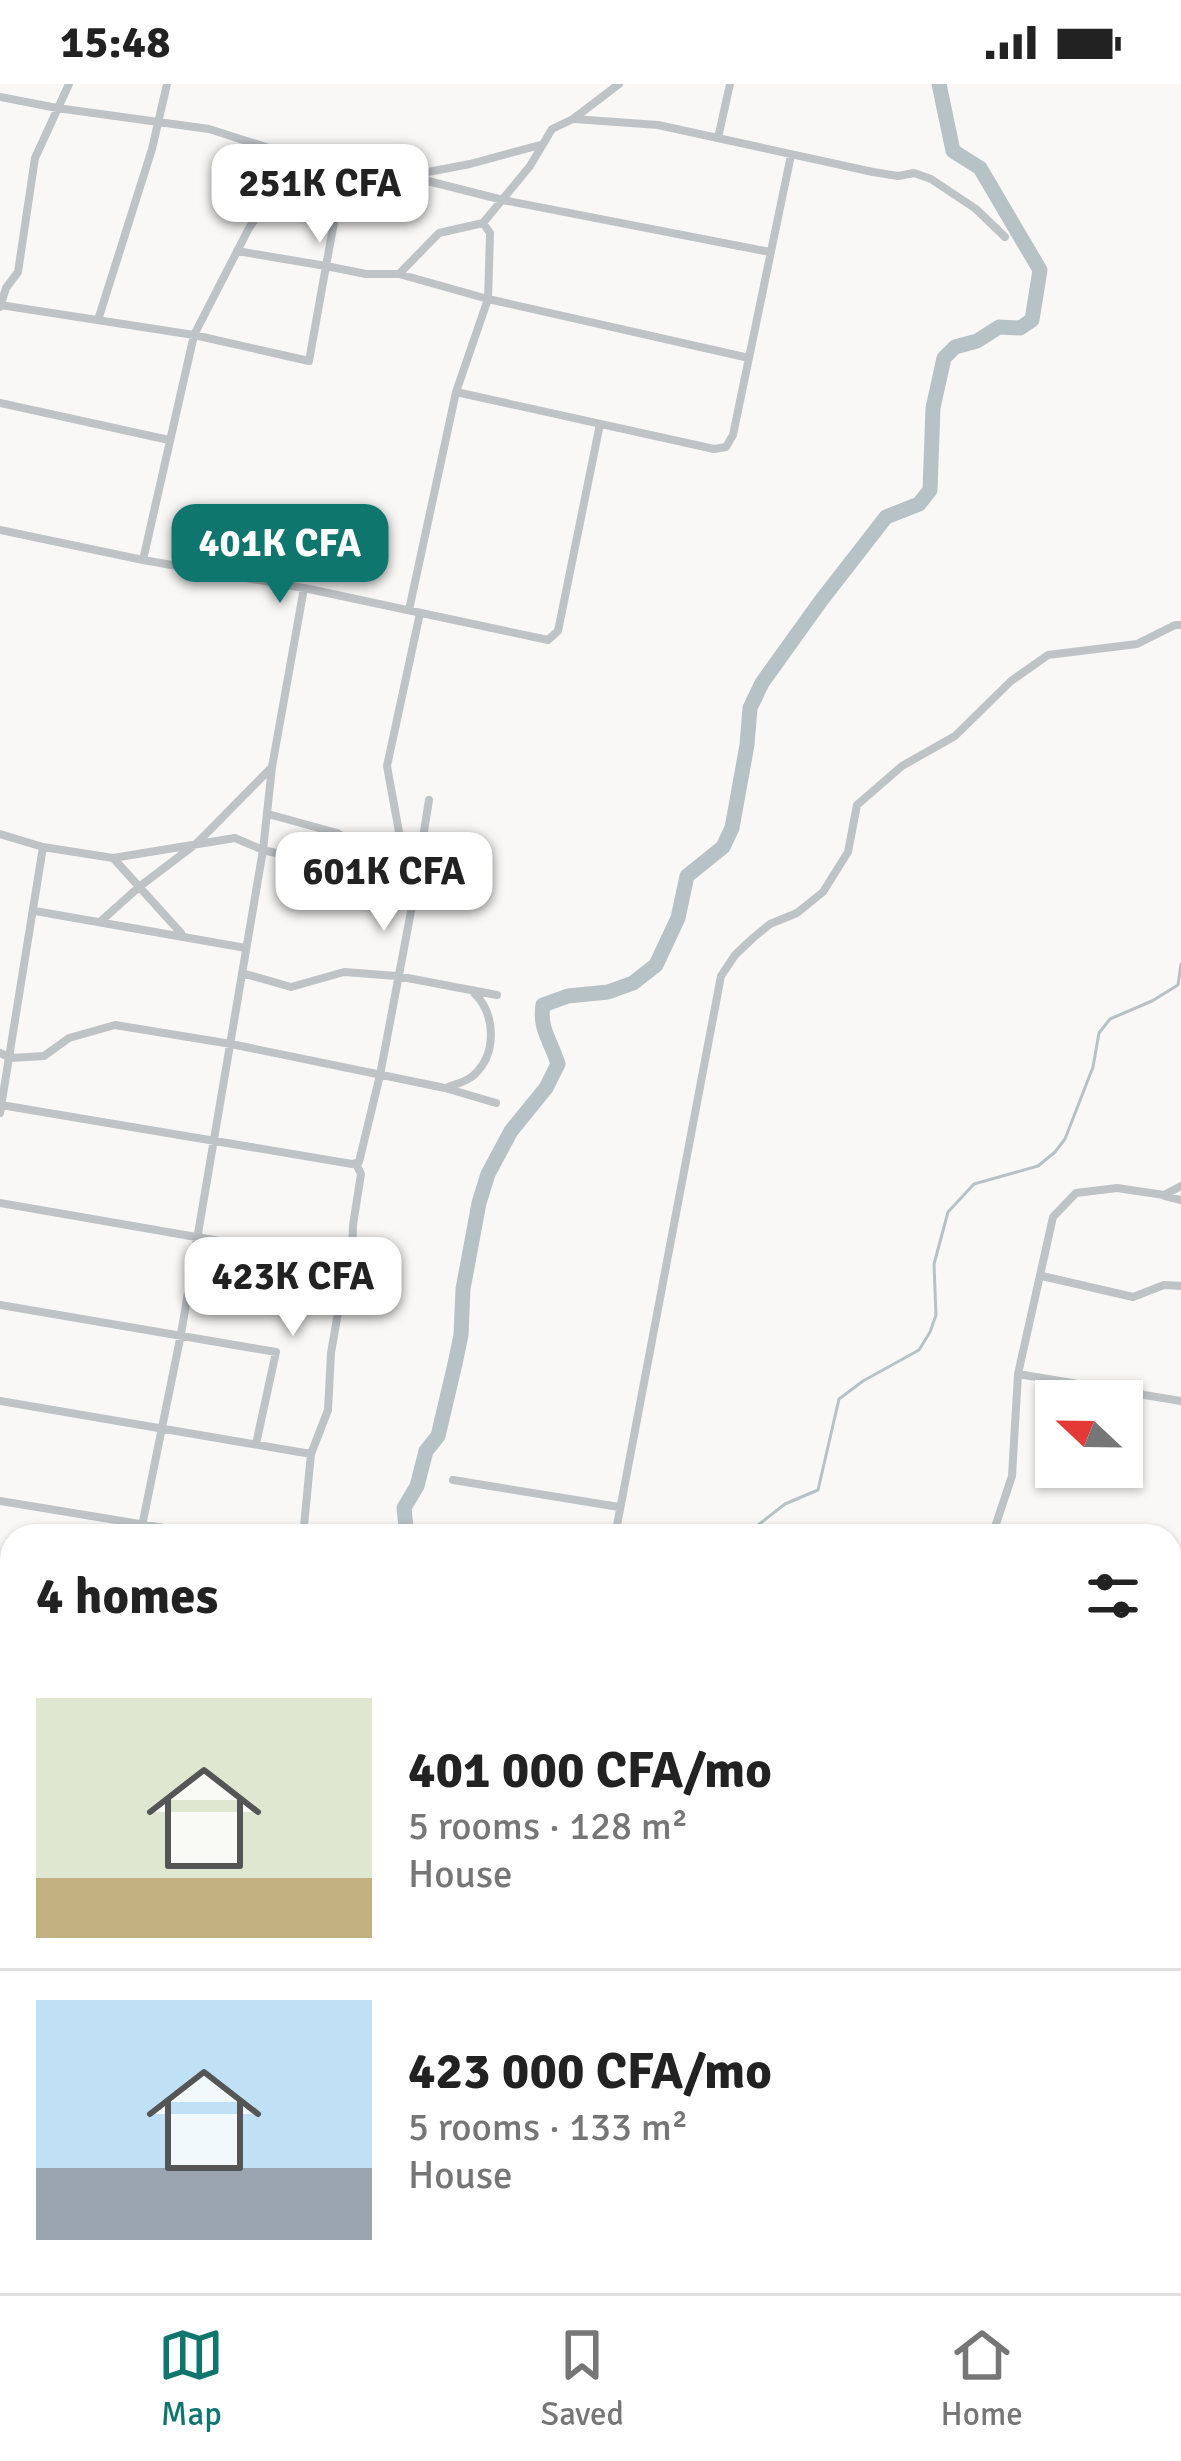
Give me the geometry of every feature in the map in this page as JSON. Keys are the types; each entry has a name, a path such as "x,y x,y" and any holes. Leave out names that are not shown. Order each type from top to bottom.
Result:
{"street":[{"path":"69,84 35,158 18,272 0,306 194,334 309,362 346,163"},
{"path":"98,320 152,149 167,84"},
{"path":"399,274 439,232 483,223 530,166 552,129 619,84"},
{"path":"718,138 730,84"},
{"path":"0,97 209,129 294,157 346,163 503,200 770,252"},
{"path":"573,119 658,125 872,172 914,173 932,179 976,209 1005,237"},
{"path":"407,176 541,145"},
{"path":"456,392 714,449 727,447 734,435 791,155"},
{"path":"143,560 194,334 294,157"},
{"path":"409,610 456,392 488,298 490,233 483,223"},
{"path":"237,251 366,274 399,274 749,358"},
{"path":"0,403 170,440"},
{"path":"0,530 548,640 558,631 600,424"},
{"path":"0,1501 142,1524 181,1334 304,588"},
{"path":"412,906 387,766 421,613"},
{"path":"617,1524 721,976 770,924 790,917 823,892 848,852 857,805 902,766 955,736 1011,681 1048,655 1137,644 1181,626"},
{"path":"100,921 197,843 272,766"},
{"path":"356,1164 362,1158 380,1075 428,800"},
{"path":"268,814 337,833 373,852 412,906"},
{"path":"0,834 43,848 113,858 235,838 293,856 318,853 337,833"},
{"path":"43,848 1,1109 356,1164"},
{"path":"113,858 183,935"},
{"path":"35,910 246,948"},
{"path":"242,973 291,987 344,972 497,994"},
{"path":"445,1088 472,1078 486,1059 493,1035 482,1001 472,990"},
{"path":"0,1053 11,1058 44,1056 69,1038 115,1025 231,1044 496,1103"},
{"path":"303,1524 311,1454 328,1410 331,1353 352,1263 361,1174 356,1164"},
{"path":"1164,1195 1181,1186"},
{"path":"996,1524 1012,1476 1018,1374 1053,1217 1076,1192 1117,1188 1181,1200"},
{"path":"0,1203 306,1256 323,1267 352,1263"},
{"path":"1042,1276 1133,1297 1163,1285 1181,1286"},
{"path":"0,1305 276,1352 256,1444"},
{"path":"1018,1374 1181,1401"},
{"path":"0,1400 311,1454"},
{"path":"453,1480 619,1507"}],"waterway":[{"path":"406,1524 404,1508 417,1486 426,1451 438,1436 455,1364 463,1289 488,1174 511,1131 546,1088 558,1064 544,1028 543,1005 568,996 608,992 633,983 656,965 678,918 687,876 723,847 732,828 750,708 762,683 886,517 919,504 930,490 933,408 944,358 955,347 977,341 999,327 1020,328 1032,320 1040,270 980,168 953,151 939,84"},
{"path":"759,1524 785,1504 818,1490 839,1399 919,1350 930,1332 936,1315 934,1264 948,1212 974,1184 1038,1166 1055,1152 1065,1139 1093,1067 1099,1033 1110,1019 1178,985 1181,964"}]}
